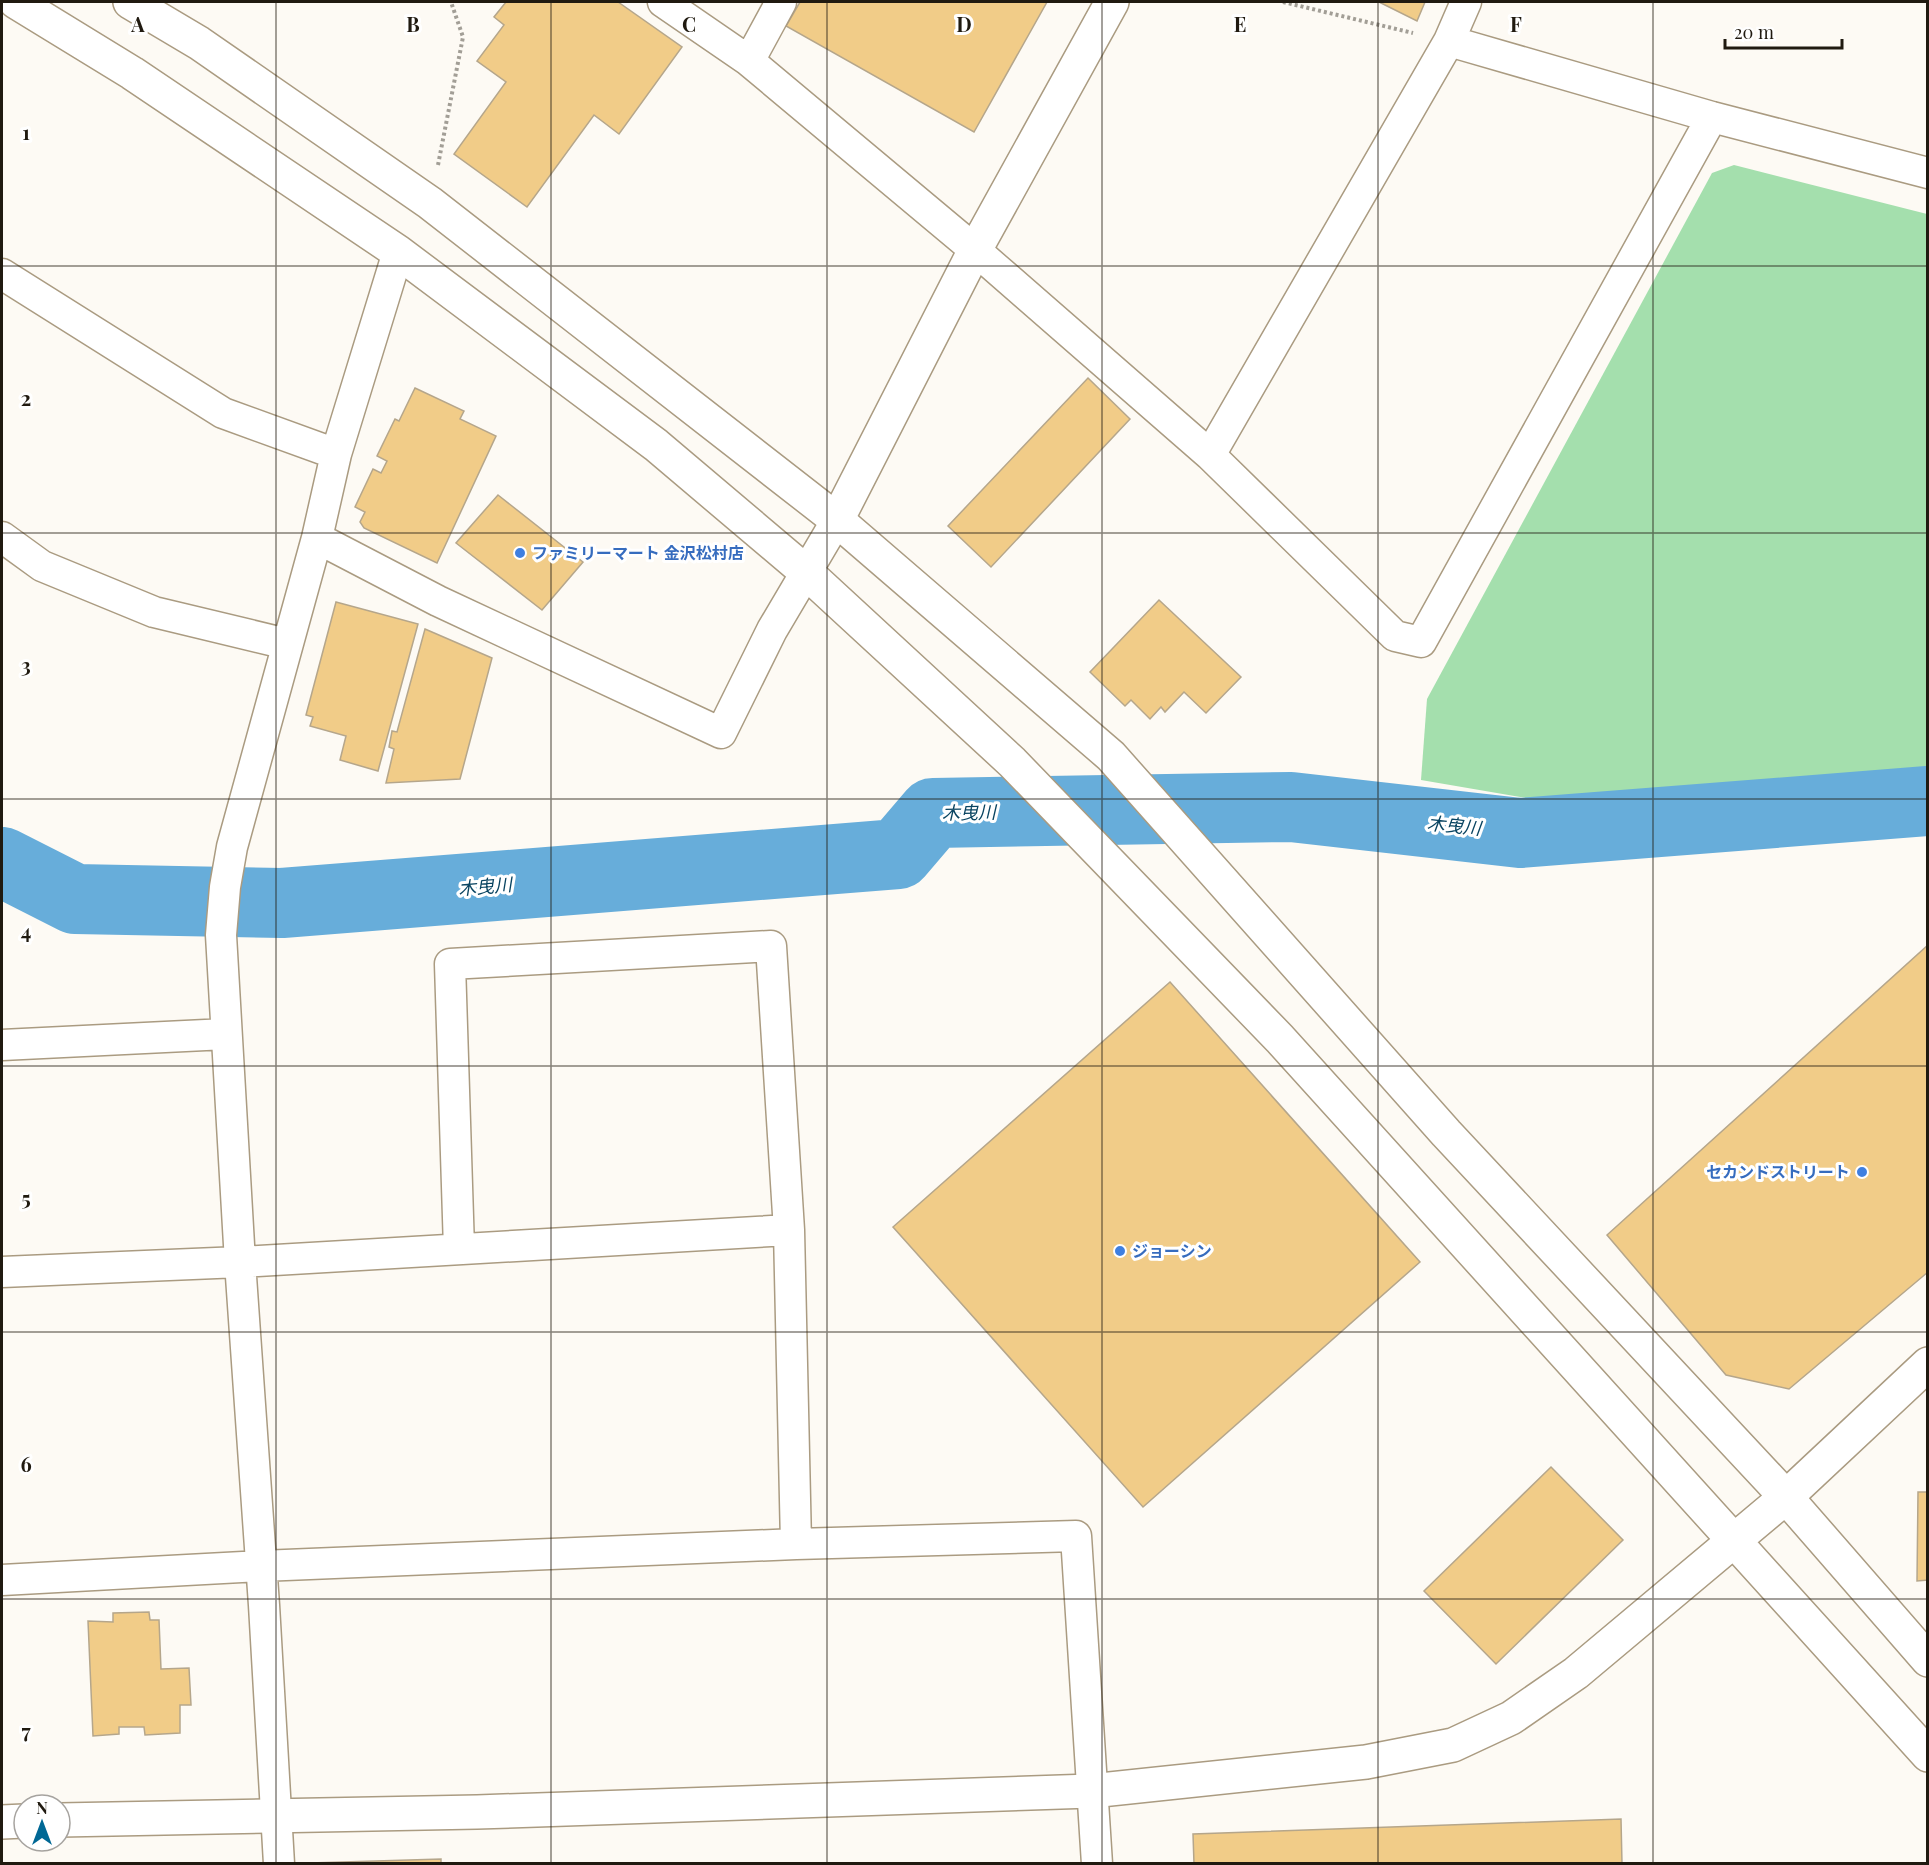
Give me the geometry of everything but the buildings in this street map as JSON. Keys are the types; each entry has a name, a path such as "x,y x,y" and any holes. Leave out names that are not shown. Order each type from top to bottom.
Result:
{"street":[{"path":"16,2 132,73 399,252 656,445 806,572 1012,762 1280,1039 1928,1755"},
{"path":"130,2 199,43 430,203 837,520 1111,756 1446,1133 1785,1497 1928,1660"},
{"path":"663,2 749,61 975,250 1210,455 1395,636 1421,642 1712,117"},
{"path":"749,61 781,2"},
{"path":"317,538 438,601 722,733 772,630 837,520 975,250 1112,2"},
{"path":"1210,455 1449,41 1466,2"},
{"path":"1449,41 1712,117 1928,173"},
{"path":"279,1863 278,1815 240,1262 221,935 225,887 232,847 317,538 336,454 399,252"},
{"path":"2,274 223,413 336,454"},
{"path":"2,537 42,566 154,612 288,644"},
{"path":"459,1249 450,964 771,946 789,1230 796,1544"},
{"path":"2,1045 226,1034"},
{"path":"2,1272 240,1262 789,1230"},
{"path":"72,1820 477,1812 1091,1791 1366,1762 1453,1745 1511,1718 1576,1673 1785,1497 1928,1364"},
{"path":"2,1580 261,1566 796,1544 1077,1536 1097,1863"}],"path":[{"path":"430,203 463,37 452,2"},
{"path":"1283,2 1449,41"}],"green space":[{"path":"1734,165 1927,214 1927,778 1537,800 1421,780 1427,699 1712,173"}],"waterway":[{"name":"木曳川","path":"2,862 75,899 282,903 898,854 933,813 1291,807 1520,833 1928,801"}],"place":[{"name":"ファミリーマート 金沢松村店","path":"520,553"},
{"name":"セカンドストリート","path":"1862,1172"},
{"name":"ジョーシン","path":"1120,1251"}]}
